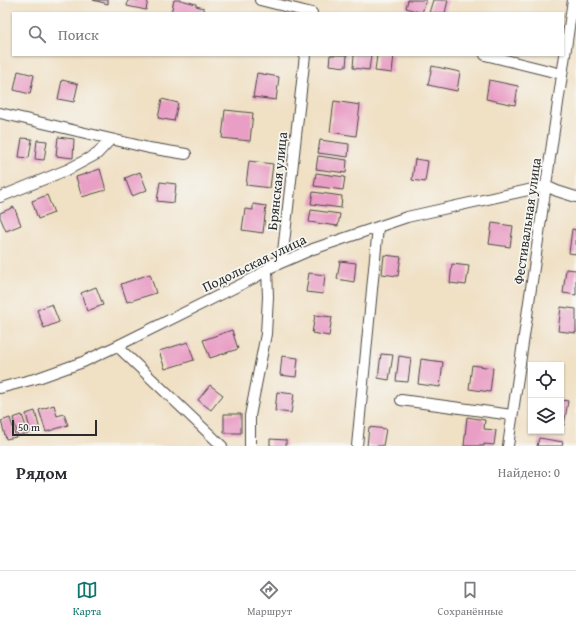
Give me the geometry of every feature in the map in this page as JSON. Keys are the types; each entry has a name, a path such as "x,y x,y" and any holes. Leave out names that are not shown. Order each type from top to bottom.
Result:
{"street":[{"path":"260,0 307,12"},
{"name":"Фестивальная улица","path":"508,446 574,0"},
{"name":"Брянская улица","path":"267,269 279,259 283,252 305,56"},
{"path":"489,56 562,74"},
{"path":"0,113 150,148 186,154"},
{"path":"0,197 69,170 97,154 111,139"},
{"path":"546,186 557,191 576,196"},
{"name":"Подольская улица","path":"0,388 38,378 83,362 256,277 267,269 313,249 407,217 546,186"},
{"path":"358,446 378,227"},
{"path":"250,446 250,416 266,334 268,297 267,269"},
{"path":"117,346 222,446"},
{"path":"401,400 512,415"}],"building":[{"path":"93,0 108,0 108,4"},
{"path":"128,0 148,0 146,10 127,6"},
{"path":"174,0 181,0 196,4 196,6 204,8 203,12 171,12"},
{"path":"408,0 426,0 422,12 406,8"},
{"path":"433,0 448,0 445,12 429,12"},
{"path":"330,56 347,56 346,67 329,65"},
{"path":"354,56 371,56 369,70 353,68"},
{"path":"377,56 394,56 392,73 375,71"},
{"path":"432,66 460,72 457,91 428,85"},
{"path":"18,71 34,75 30,94 14,90"},
{"path":"257,73 279,77 276,100 253,97"},
{"path":"62,80 78,84 74,102 58,99"},
{"path":"489,80 518,86 515,105 486,99"},
{"path":"162,99 178,103 174,121 158,118"},
{"path":"334,101 360,105 356,136 330,132"},
{"path":"225,110 253,113 250,141 222,138"},
{"path":"58,137 74,139 73,158 56,156"},
{"path":"22,138 32,139 29,158 19,157"},
{"path":"37,140 47,141 44,160 35,159"},
{"path":"320,140 349,144 348,157 318,153"},
{"path":"318,156 347,160 346,173 316,169"},
{"path":"415,159 428,161 425,182 412,180"},
{"path":"249,161 273,164 270,188 246,185"},
{"path":"100,169 106,190 82,197 76,177"},
{"path":"140,172 147,190 132,196 125,178"},
{"path":"316,173 345,177 343,190 314,186"},
{"path":"160,182 176,184 174,203 157,201"},
{"path":"313,192 342,196 341,208 311,204"},
{"path":"47,195 54,213 38,219 32,201"},
{"path":"253,204 266,206 263,233 242,230 245,209 253,210"},
{"path":"14,207 21,225 6,231 0,217 0,213"},
{"path":"311,210 340,214 338,226 309,222"},
{"path":"492,223 513,226 510,247 489,244"},
{"path":"572,229 576,230 576,254 569,253"},
{"path":"384,255 401,257 398,276 382,274"},
{"path":"340,261 356,263 354,282 337,279"},
{"path":"452,264 469,266 466,285 450,283"},
{"path":"566,269 576,270 576,295 563,293"},
{"path":"309,273 325,275 323,294 306,292"},
{"path":"150,274 156,293 127,302 121,284"},
{"path":"96,287 103,305 87,311 81,293"},
{"path":"52,304 59,322 44,328 37,310"},
{"path":"561,307 576,309 576,333 558,331"},
{"path":"315,315 332,317 329,336 312,333"},
{"path":"232,330 238,349 210,358 203,340"},
{"path":"188,342 194,360 165,369 159,351"},
{"path":"381,354 393,355 389,380 378,378"},
{"path":"282,356 298,358 296,377 280,375"},
{"path":"399,356 411,358 408,382 396,381"},
{"path":"421,359 443,362 440,387 418,384"},
{"path":"472,365 493,368 490,392 469,389"},
{"path":"210,385 223,395 211,410 198,400"},
{"path":"277,392 294,394 291,413 275,411"},
{"path":"564,400 568,401 564,425"},
{"path":"54,405 57,416 64,414 68,425 46,432 39,410"},
{"path":"35,411 40,430 31,433 26,414"},
{"path":"224,414 241,414 241,433 224,433"},
{"path":"22,415 28,433 18,436 13,418"},
{"path":"467,417 485,420 484,429 496,430 494,445 484,444 484,446 464,446"},
{"path":"10,418 16,437 6,439 1,421"},
{"path":"369,427 386,429 383,446 367,446"},
{"path":"539,438 563,442 562,446 537,446"},
{"path":"270,439 286,440 286,446 270,446"}]}
